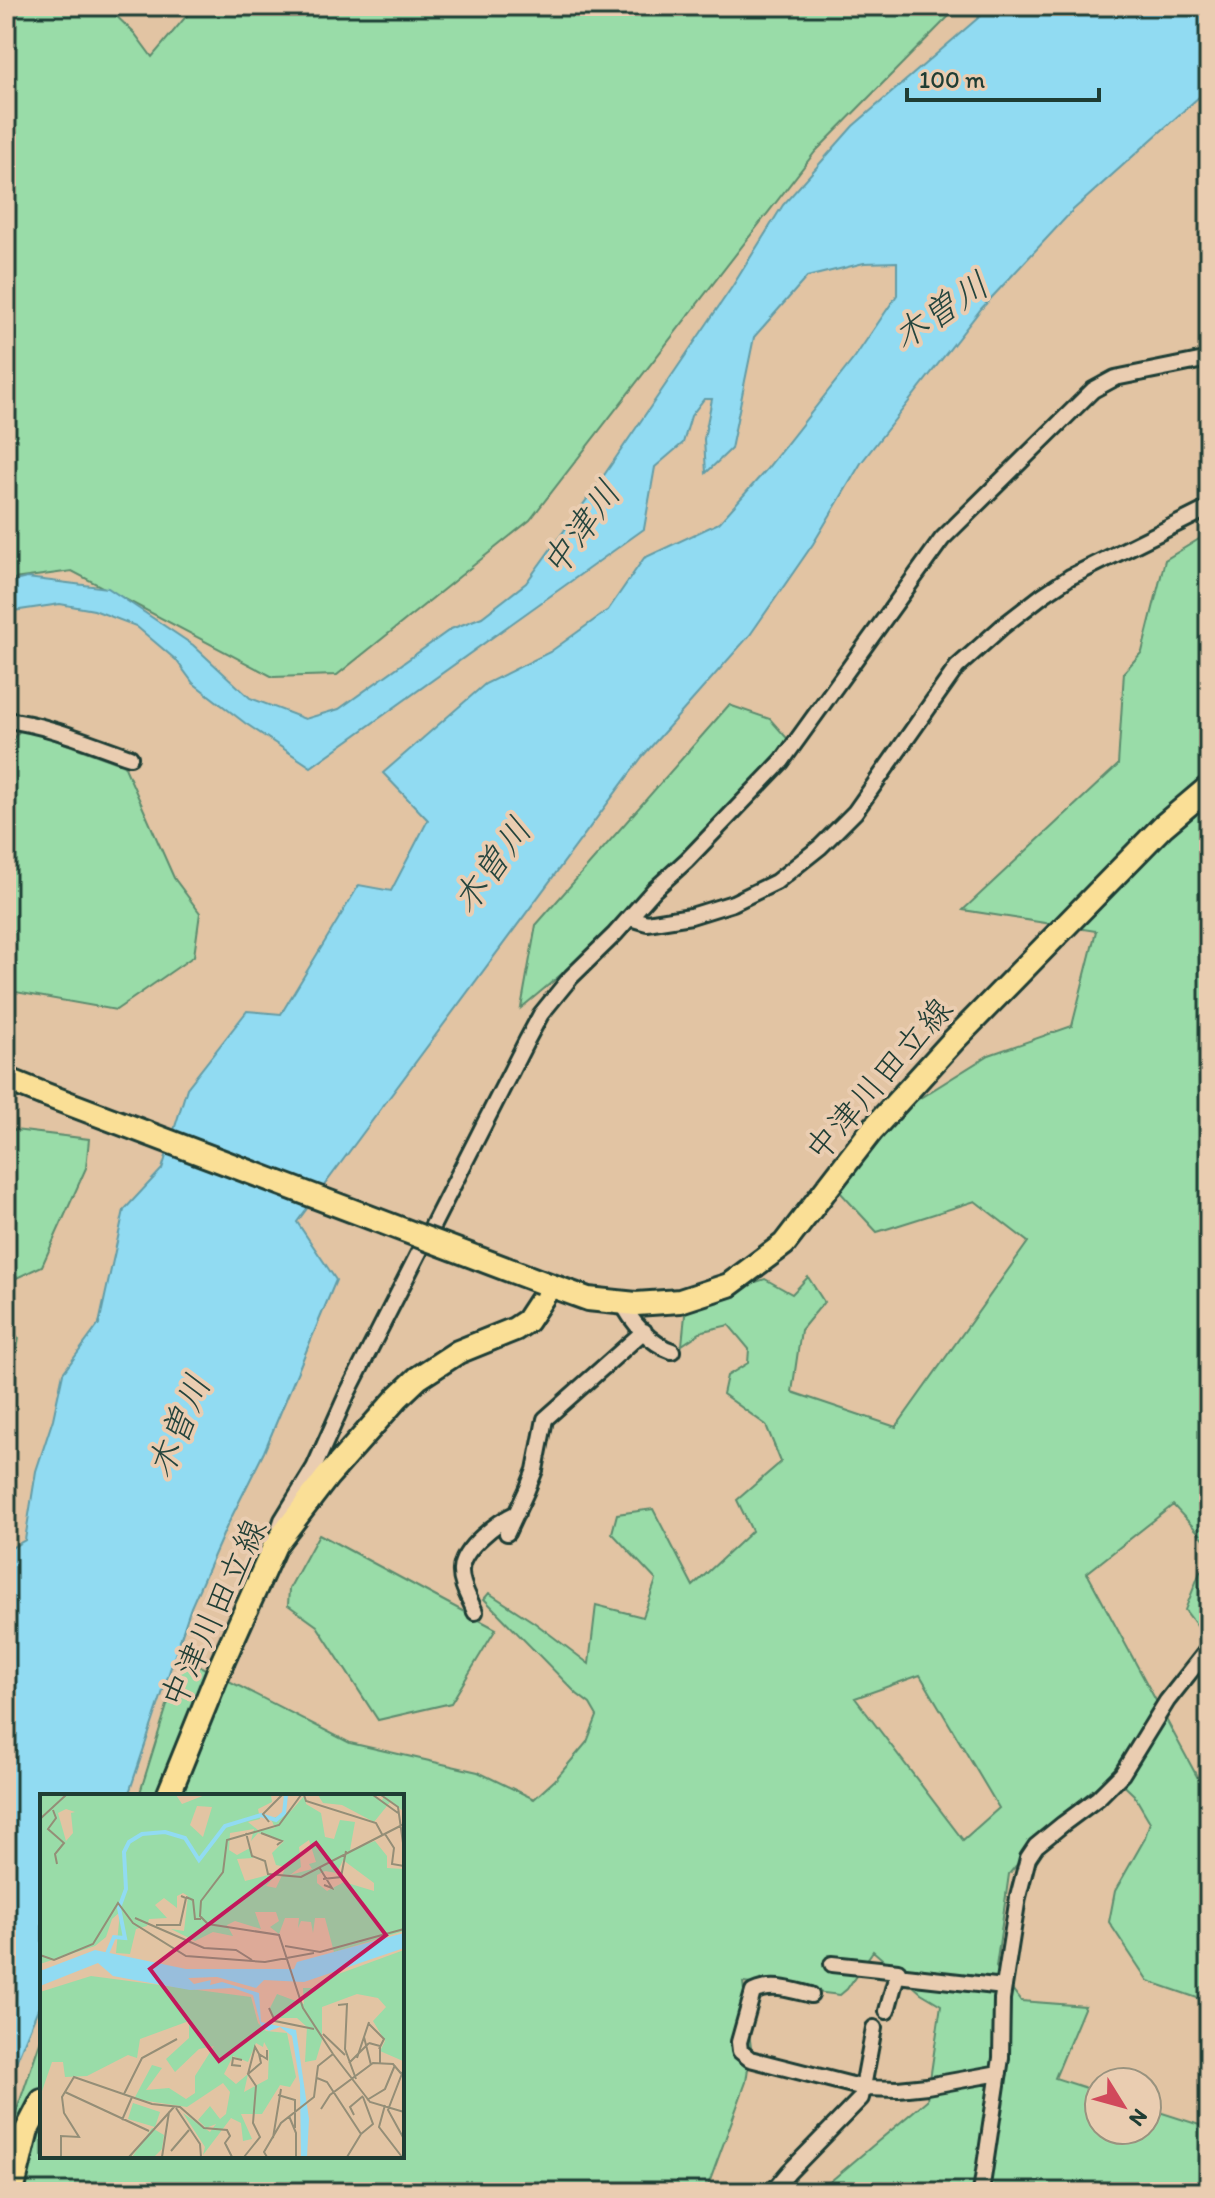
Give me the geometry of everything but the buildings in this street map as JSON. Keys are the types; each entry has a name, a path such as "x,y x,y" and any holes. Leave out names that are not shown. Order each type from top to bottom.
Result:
{"main road":[{"name":"中津川田立線","path":"6,1079 588,1299 636,1304 680,1301 729,1285 784,1244 872,1130 943,1051 1163,826 1209,787"},
{"name":"中津川田立線","path":"169,1794 222,1663 275,1545 320,1473 418,1378 458,1352 527,1321 545,1284"},
{"path":"12,2192 27,2130 40,2105"}],"street":[{"path":"320,1473 348,1392 541,1014 571,977 782,761 942,539 1082,400 1115,378 1209,359"},
{"path":"630,918 647,923 691,916 733,903 776,882 820,847 855,812 957,667 980,646 1070,577 1209,508"},
{"path":"6,720 52,729 130,757"},
{"path":"622,1302 629,1317 662,1348 672,1351"},
{"path":"507,1533 535,1470 545,1419 644,1331"},
{"path":"475,1612 463,1582 461,1570 464,1559 502,1519 517,1513"},
{"path":"981,2192 999,2073 1004,1987 1018,1897 1028,1858 1036,1846 1098,1798 1122,1774 1167,1701 1209,1648"},
{"path":"832,1964 898,1971 887,2011"},
{"path":"897,1975 1004,1987"},
{"path":"811,1995 770,1987 753,1992 739,2042 740,2051 750,2059 864,2088 927,2086 999,2073"},
{"path":"776,2192 774,2190 789,2172 861,2098 874,2028"}],"green space":[{"path":"6,6 106,6 135,34 152,57 192,6 959,6 815,152 530,520 337,675 273,677 72,571 6,580"},
{"path":"1209,533 1209,1544 1173,1505 1087,1573 1209,1796 1209,2002 1148,1981 1109,1922 1115,1891 1144,1840 1150,1822 1134,1795 1112,1774 1052,1823 1009,1874 996,1967 1021,2001 1085,2006 1055,2078 1083,2087 1083,2146 1163,2146 1163,2113 1209,2128 1209,2192 829,2192 825,2186 927,2100 941,2005 921,1993 873,1951 840,1995 743,1983 751,2048 746,2082 708,2186 703,2192 6,2192 6,2142 40,2042 40,2158 404,2158 404,1794 140,1794 182,1657 350,1743 478,1772 534,1799 555,1780 587,1742 597,1716 590,1704 484,1599 489,1593 589,1664 596,1605 643,1617 656,1580 612,1533 617,1514 653,1509 693,1586 752,1531 737,1500 781,1462 766,1425 723,1394 727,1376 748,1363 749,1349 729,1325 703,1331 682,1345 686,1305 765,1279 792,1294 808,1277 824,1302 801,1330 792,1392 896,1427 1028,1242 975,1201 877,1232 839,1191 909,1105 989,1055 1072,1026 1096,931 963,910 1118,765 1124,672 1142,652 1165,560","holes":["920,1675 999,1808 963,1840 855,1698"]},
{"path":"729,705 770,719 793,745 686,870 521,1008 536,925"},
{"path":"22,728 124,765 174,878 200,913 194,956 116,1010 16,992 6,999 6,747"},
{"path":"6,1129 89,1139 86,1168 42,1266 6,1283"},
{"path":"6,1332 19,1338 6,1418"},
{"path":"319,1534 496,1629 451,1703 378,1720 317,1626 288,1605 289,1589"},
{"path":"1209,1568 1209,1631 1201,1631 1185,1610 1200,1572"}],"water":[{"path":"992,6 1209,6 1209,88 1073,210 981,309 861,463 813,544 750,635 642,757 297,1222 336,1280 264,1452 191,1607 129,1794 40,1794 40,2004 6,2086 6,1551 25,1540 36,1471 53,1419 63,1373 99,1324 124,1210 162,1169 187,1088 247,1011 281,1014 359,885 391,891 428,820 383,773 485,684 550,652 608,610 644,558 719,523 766,470 855,357 897,295 897,262 864,263 807,277 754,337 731,449 706,473 704,439 712,399 704,399 691,416 683,443 655,467 644,529 311,767 245,723 193,683 176,660 136,626 94,610 60,604 6,612 6,583 27,578 108,588 193,645 250,698 305,719 339,709 451,629 482,617 526,583 598,484 732,287 783,205 853,126"}],"water label":[{"name":"木曽川","path":"940,310"},
{"name":"中津川","path":"580,528"},
{"name":"木曽川","path":"491,865"},
{"name":"木曽川","path":"178,1426"}]}
